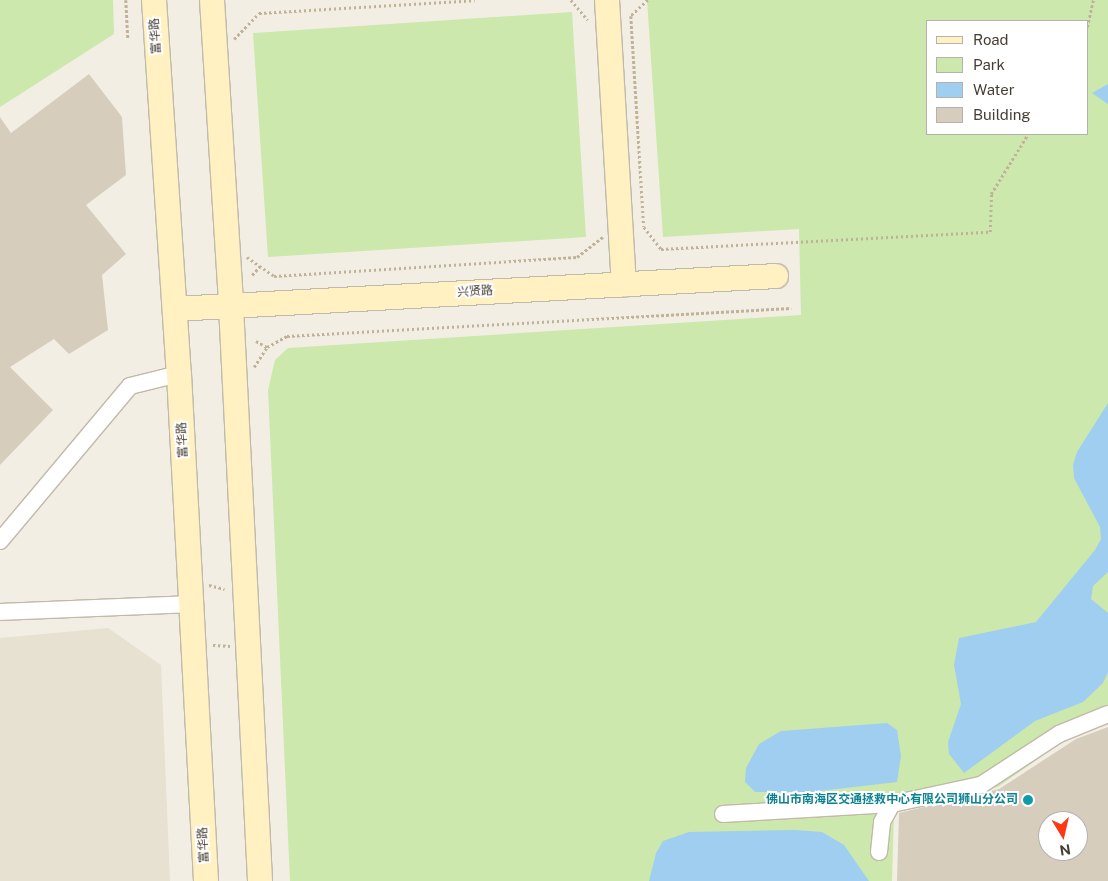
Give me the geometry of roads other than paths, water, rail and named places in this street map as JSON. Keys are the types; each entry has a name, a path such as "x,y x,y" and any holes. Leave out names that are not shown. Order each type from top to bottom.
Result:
{"street":[{"name":"富华路","path":"154,0 179,374 206,881"},
{"path":"212,0 231,306 260,881"},
{"path":"607,0 624,284"},
{"name":"兴贤路","path":"175,309 776,276"},
{"path":"0,541 130,386 179,374"},
{"path":"0,612 191,604"},
{"path":"723,814 892,804 981,785 1059,734 1108,714"},
{"path":"879,852 882,822 892,804"}],"water":[{"path":"1108,84 1108,104 1092,93"},
{"path":"1108,403 1108,572 1093,586 1091,599 1108,613 1108,672 1103,683 1083,702 1035,721 964,773 949,754 948,742 961,704 954,665 959,638 1036,622 1095,550 1101,539 1100,527 1074,478 1073,465 1077,452"},
{"path":"887,723 897,730 901,756 897,782 811,792 755,792 745,782 746,768 759,744 781,731"},
{"path":"795,830 822,832 844,845 869,881 649,881 656,853 663,841 689,832"}],"place":[{"name":"佛山市南海区交通拯救中心有限公司狮山分公司","path":"1028,800"}]}
